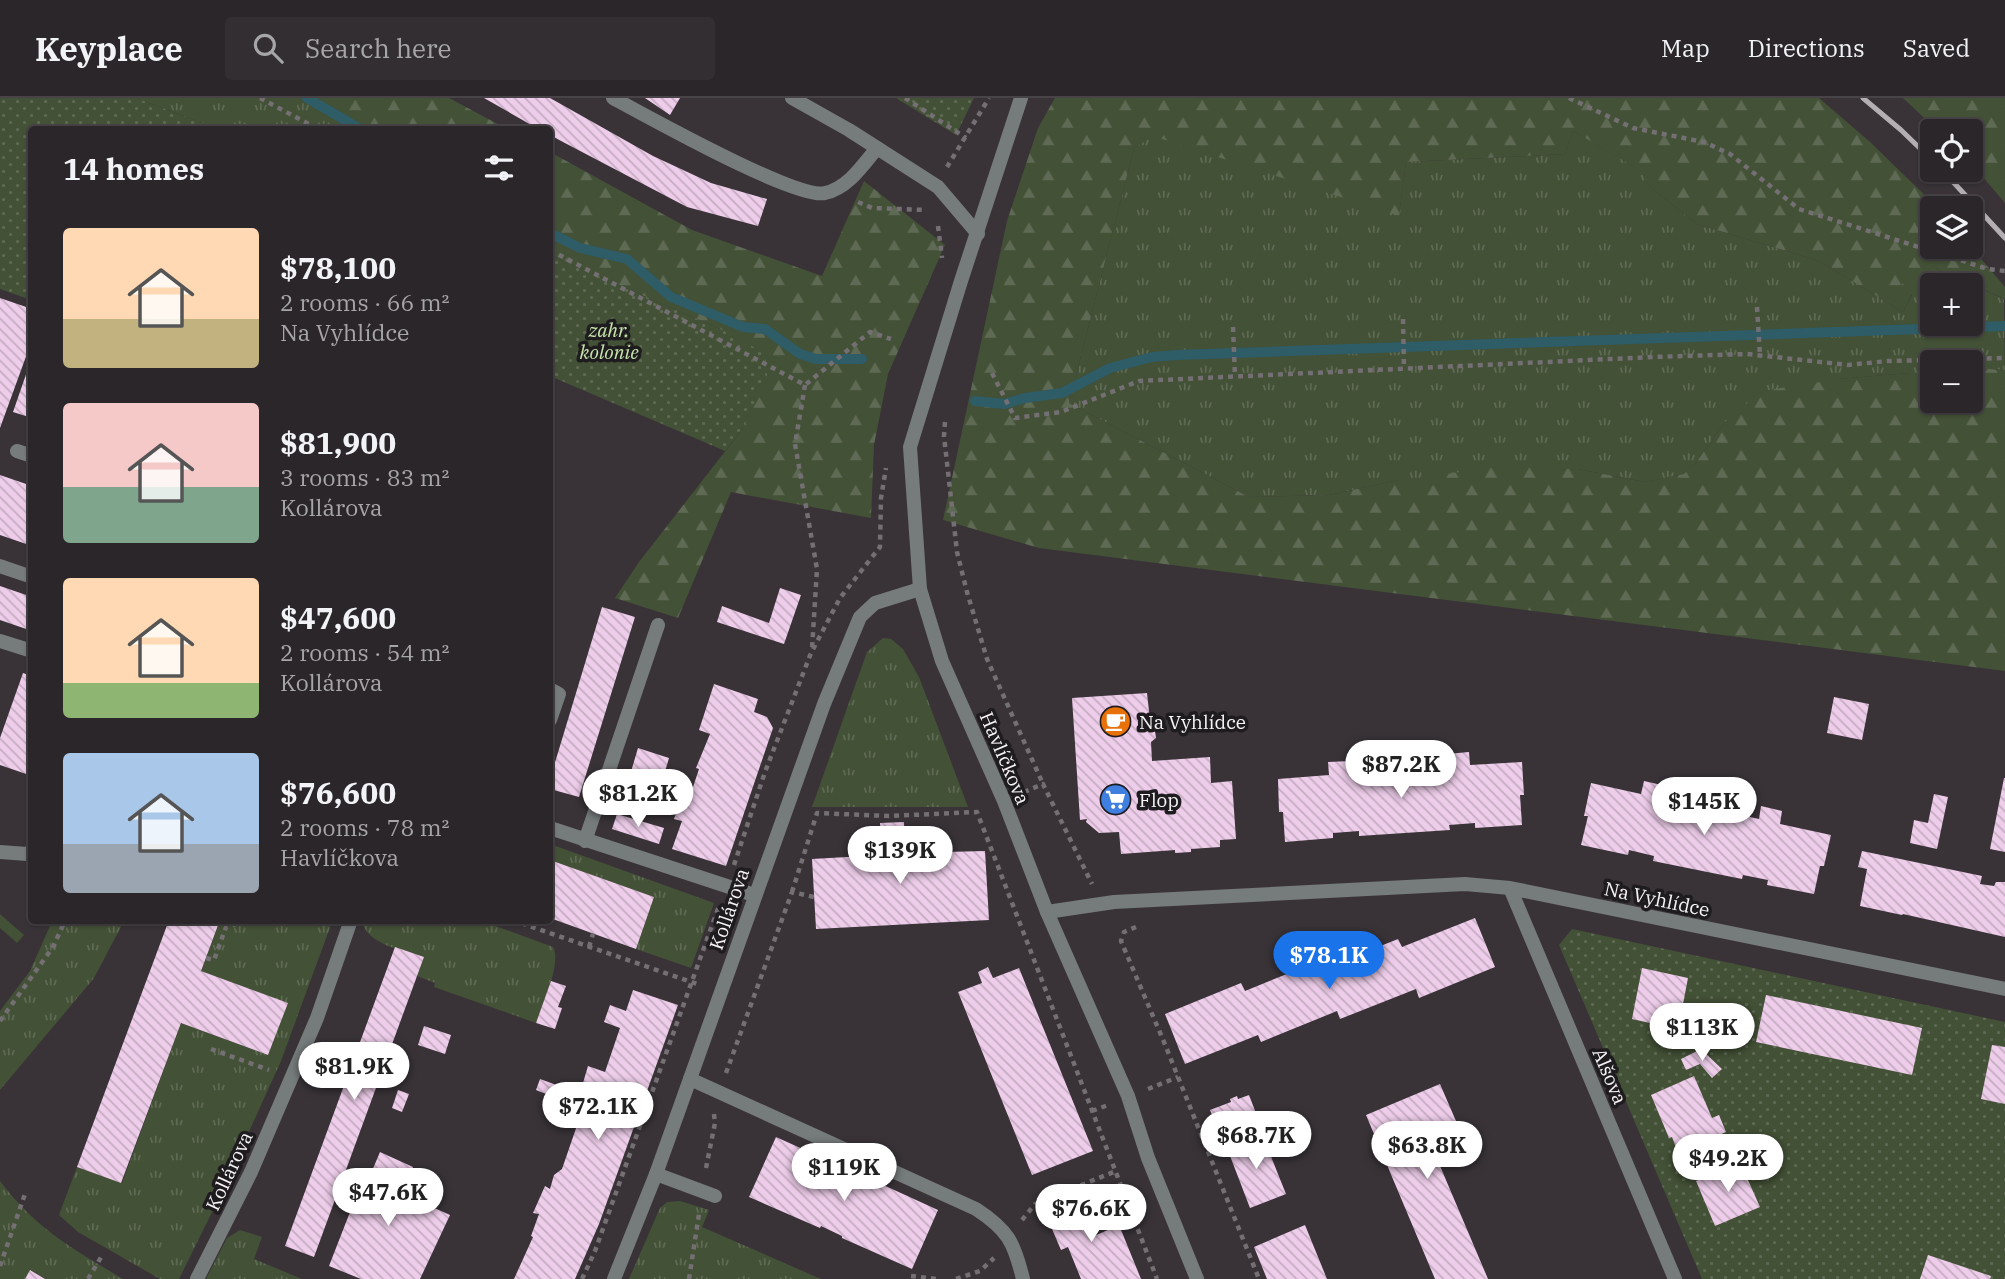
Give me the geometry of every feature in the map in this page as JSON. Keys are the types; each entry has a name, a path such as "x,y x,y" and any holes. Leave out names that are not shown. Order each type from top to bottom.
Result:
{"street":[{"path":"613,98 715,152 805,193 824,194 844,185 877,148"},
{"path":"792,98 938,187 978,234"},
{"name":"Havlíčkova","path":"1021,98 910,447 920,589 942,661 1004,801 1047,912 1128,1096 1148,1158 1197,1279"},
{"path":"17,451 28,455"},
{"path":"0,566 28,576"},
{"name":"Kollárova","path":"614,1279 656,1174 824,705 860,617 875,603 920,589"},
{"path":"585,841 659,625"},
{"path":"1,645 28,650"},
{"path":"553,691 559,694 553,711"},
{"path":"553,829 754,895"},
{"path":"0,852 28,853"},
{"name":"Na Vyhlídce","path":"1047,912 1102,904 1465,884 1510,888 2005,989"},
{"name":"Alšova","path":"1510,888 1675,1279"},
{"name":"Kollárova","path":"197,1279 251,1172 312,1030 350,924"},
{"path":"690,1079 976,1209 996,1221 1008,1236 1023,1279"},
{"path":"656,1174 715,1196"}],"path":[{"path":"260,98 312,126"},
{"path":"905,98 966,138"},
{"path":"1569,98 1633,128 1704,142 1730,154 1799,209 1988,269 2005,271"},
{"path":"840,186 851,199 872,208 926,210"},
{"path":"553,252 805,385"},
{"path":"1757,307 1760,356"},
{"path":"1403,319 1404,368"},
{"path":"1233,327 1235,376"},
{"path":"811,653 817,569 795,444 805,385 870,332 891,339"},
{"path":"992,373 1015,418 1061,412 1139,381 1653,357 1760,356 1848,365 1888,361 2005,358"},
{"path":"945,412 944,436 957,552 987,659 1043,784 1121,941 1259,1279"},
{"path":"582,1279 769,761 811,653 840,598 880,547 881,498 886,464"},
{"path":"792,892 817,813 889,816 977,812 1043,784"},
{"path":"977,812 1157,1279"},
{"path":"0,1021 52,947 64,924"},
{"path":"206,958 214,960 226,927 235,924"},
{"path":"523,924 721,991"},
{"path":"1121,941 1124,932 1131,928 1145,927"},
{"path":"589,947 593,934"},
{"path":"211,1049 279,1074"},
{"path":"1069,1189 1116,1171"},
{"path":"0,1266 25,1195"},
{"path":"88,1279 103,1254"},
{"path":"911,1276 937,1279"}],"green space":[{"path":"0,98 136,98 211,126 28,126 28,299 0,289"},
{"path":"136,98 317,98 349,120 347,126 211,126"},
{"path":"317,98 449,98 501,126 347,126 349,120"},
{"path":"896,98 974,98 956,135"},
{"path":"1055,98 1819,98 1870,142 1926,196 1920,196 1920,259 1981,259 2005,287 2005,299 1983,289 1983,273 1946,273 1933,267 1899,286 1912,294 1903,312 1819,261 1697,224 1649,186 1643,172 1573,131 1565,154 1406,162 1399,216 1153,136 1134,148 1069,403 1249,497 1329,495 1394,481 1497,467 1578,469 1645,482 1684,474 1695,464 1725,422 1762,391 1839,379 1920,372 1920,413 1983,413 1983,369 2005,370 2005,671 1039,548 943,520 1007,221 1038,128"},
{"path":"1903,98 2005,98 2005,203 1983,177 1983,119 1925,119"},
{"path":"1573,131 1644,172 1649,186 1697,224 1819,261 1903,312 1912,295 1898,286 1920,274 1920,336 1983,336 1983,290 2004,299 2005,370 1983,369 1983,350 1920,350 1920,372 1839,379 1725,422 1685,474 1645,482 1578,469 1394,481 1329,495 1249,497 1069,403 1134,148 1153,135 1399,215 1406,162 1565,154"},
{"path":"553,154 692,230 822,276 864,181 945,245 888,374 874,445 871,518 731,492 678,618 615,598 639,562 744,427 720,329 553,256"},
{"name":"zahr. kolonie","path":"553,256 720,329 765,353 767,375 744,427 725,451 553,377"},
{"path":"1933,267 1946,273 1922,273"},
{"path":"883,638 891,639 903,649 919,677 968,807 812,807 867,652"},
{"path":"553,845 714,903 691,968 636,949 654,897 553,861"},
{"path":"0,914 24,935 17,943 0,928"},
{"path":"122,924 94,978 0,1090 0,1011 30,971 50,926"},
{"path":"219,924 331,924 281,1061 216,1204 179,1279 160,1279 78,1232 59,1215 77,1167 122,1183 181,1023 268,1055 287,1003 201,971"},
{"path":"363,924 490,924 553,947 553,973 536,1023 434,987 435,983 417,976 424,957 378,941"},
{"path":"1572,929 2005,1022 2005,1279 1702,1279 1559,945"},
{"path":"0,1181 28,1213 56,1237 123,1279 45,1279 31,1270 25,1279 0,1279"},
{"path":"680,1201 709,1210 702,1227 821,1279 629,1279 660,1208 667,1202"},
{"path":"240,1230 262,1237 254,1259 302,1279 206,1279 227,1238"}],"building":[{"path":"484,98 550,98 653,156 711,183 767,199 758,226 687,207 553,137 553,126 533,126"},
{"path":"645,98 680,98 670,115"},
{"path":"0,298 28,308 28,351 0,428"},
{"path":"28,369 28,417 13,412"},
{"path":"0,475 28,485 28,545 0,535"},
{"path":"0,586 28,596 28,630 0,620"},
{"path":"780,588 801,595 784,644 717,622 722,606 769,623"},
{"path":"602,607 635,617 579,797 553,790 553,769"},
{"path":"23,673 28,675 28,775 0,765 0,738"},
{"path":"714,684 758,699 754,712 767,717 773,728 726,866 672,849 682,821 674,819 681,800 688,802 699,769 696,768 710,734 699,730"},
{"path":"1147,693 1150,720 1154,724 1156,738 1151,742 1152,761 1210,757 1211,783 1232,781 1236,839 1220,840 1220,847 1191,849 1191,852 1175,853 1175,850 1121,854 1119,832 1099,833 1086,822 1087,819 1080,820 1072,698"},
{"path":"1834,697 1869,704 1862,740 1827,733"},
{"path":"638,748 669,758 661,785 630,775"},
{"path":"1469,752 1470,765 1522,762 1522,825 1475,828 1475,823 1449,825 1450,830 1359,836 1359,831 1333,833 1333,838 1285,842 1283,812 1279,812 1278,779 1329,775 1328,762 1350,761 1351,774 1448,767 1447,754"},
{"path":"2005,778 2005,852 1990,849"},
{"path":"1644,781 1666,786 1663,798 1759,819 1761,806 1782,811 1780,824 1831,835 1814,894 1767,885 1768,880 1743,875 1742,879 1653,861 1654,856 1629,850 1628,855 1581,845 1588,816 1584,816 1591,783 1641,794"},
{"path":"1934,794 1948,797 1937,849 1910,843 1914,820 1928,823"},
{"path":"617,814 664,828 659,844 612,829"},
{"path":"904,822 905,853 985,851 989,920 816,929 812,859 882,855 880,823"},
{"path":"1862,851 1982,876 1980,884 1994,886 1996,882 2005,882 2005,937 1860,906 1867,869 1858,867"},
{"path":"553,861 654,897 636,949 553,919"},
{"path":"1475,918 1495,967 1419,998 1416,989 1340,1019 1337,1011 1261,1042 1258,1035 1185,1064 1165,1014 1241,983 1245,991 1319,961 1323,969 1398,939 1402,947"},
{"path":"168,924 219,924 201,971 288,1003 268,1055 181,1023 121,1183 77,1167"},
{"path":"395,947 424,957 314,1257 285,1246"},
{"path":"988,967 993,978 1019,968 1093,1151 1032,1175 958,992 982,983 978,972"},
{"path":"1642,968 1688,978 1683,1004 1688,1005 1684,1024 1679,1023 1677,1029 1632,1019"},
{"path":"551,981 566,986 558,1007 562,1008 555,1029 536,1023"},
{"path":"633,990 678,1005 599,1224 575,1279 514,1279 533,1237 531,1236 539,1214 533,1213 545,1186 550,1189 554,1175 562,1169 583,1108 591,1110 595,1099 580,1093 588,1066 605,1072 620,1028 604,1022 610,1005 626,1011"},
{"path":"1766,995 1922,1028 1912,1075 1756,1042"},
{"path":"424,1026 451,1035 445,1054 418,1045"},
{"path":"1992,1045 2005,1047 2005,1104 1981,1099"},
{"path":"1701,1049 1722,1069 1712,1078 1700,1064 1686,1070 1681,1059"},
{"path":"1694,1076 1712,1118 1719,1115 1726,1132 1678,1153 1651,1095"},
{"path":"540,1079 565,1088 561,1100 536,1090"},
{"path":"1440,1084 1459,1128 1429,1140 1488,1279 1435,1279 1366,1115"},
{"path":"398,1090 409,1094 402,1112 392,1108"},
{"path":"1249,1095 1259,1121 1221,1137 1210,1110 1231,1102 1230,1099 1237,1096 1238,1099"},
{"path":"1262,1134 1286,1194 1250,1208 1227,1148"},
{"path":"776,1137 847,1169 845,1172 866,1182 868,1178 938,1210 912,1269 821,1226 820,1228 749,1197"},
{"path":"380,1152 413,1167 401,1193 450,1215 420,1279 361,1279 329,1266 364,1176 369,1178"},
{"path":"1740,1162 1760,1207 1715,1226 1696,1181"},
{"path":"1074,1195 1092,1237 1119,1225 1141,1279 1081,1279 1068,1247 1061,1250 1043,1208"},
{"path":"1305,1225 1327,1279 1267,1279 1254,1247"},
{"path":"1928,1255 1991,1276 1990,1279 1920,1279"},
{"path":"30,1270 45,1279 25,1279"}],"waterway":[{"path":"307,98 355,126"},
{"path":"553,234 580,248 627,259 671,297 743,327 765,329 800,354 816,359 862,359"},
{"path":"975,401 1004,404 1062,393 1110,368 1152,357 1177,355 2005,326"}],"railway":[{"path":"1863,98 1920,148"},
{"path":"1953,182 2005,238"}],"place":[{"name":"Na Vyhlídce","path":"1116,722"},
{"name":"Flop","path":"1116,800"}]}
